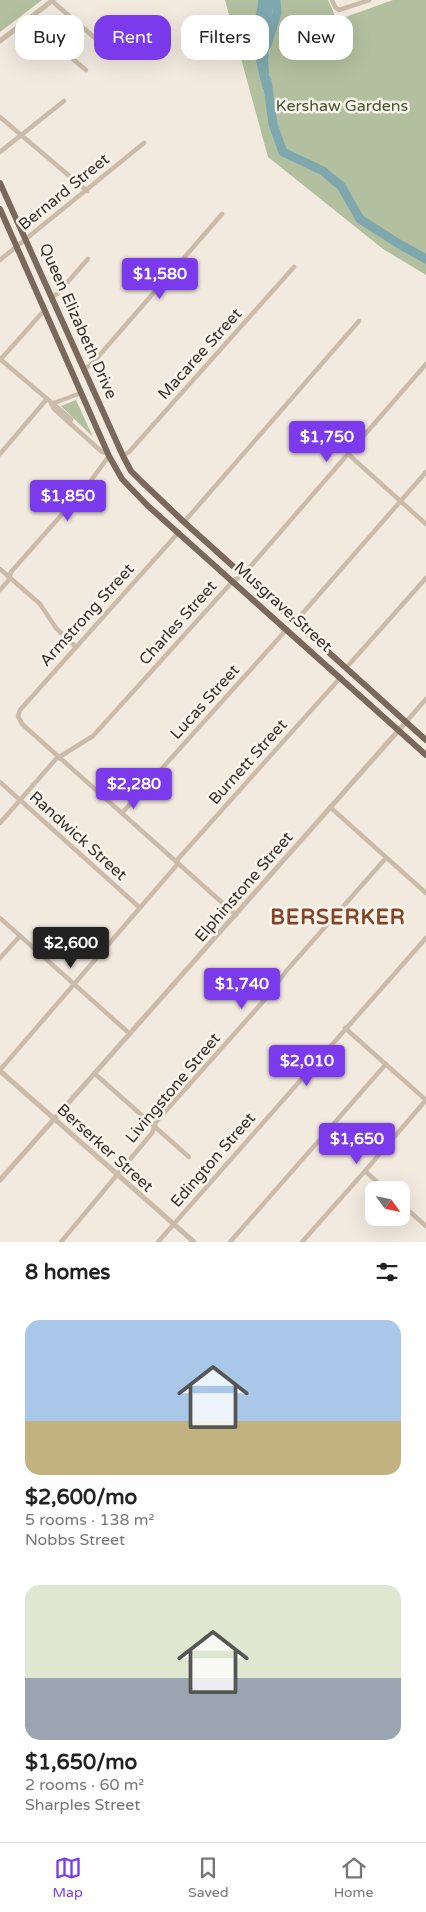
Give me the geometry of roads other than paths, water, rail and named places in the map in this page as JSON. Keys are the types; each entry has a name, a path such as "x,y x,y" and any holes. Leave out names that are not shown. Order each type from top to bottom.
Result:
{"main road":[{"name":"Queen Elizabeth Drive","path":"0,182 122,456 131,471"},
{"name":"Queen Elizabeth Drive","path":"0,209 109,455 122,479"},
{"name":"Musgrave Street","path":"131,471 243,576 426,740"},
{"name":"Musgrave Street","path":"122,479 133,492 426,755"}],"street":[{"path":"332,0 335,7 339,10 369,0"},
{"path":"34,15 52,1 94,36"},
{"path":"0,41 15,30"},
{"path":"74,60 86,70"},
{"path":"0,152 64,101"},
{"path":"0,117 87,191"},
{"name":"Bernard Street","path":"0,260 144,143"},
{"path":"84,369 90,366 222,214"},
{"path":"52,297 57,294 88,258"},
{"name":"Macaree Street","path":"122,456 129,452 294,266"},
{"path":"0,590 11,572 87,486 109,455 102,452 0,359 41,314 46,311"},
{"path":"184,522 360,321"},
{"name":"Charles Street","path":"0,823 56,759 93,736 233,581 243,576 426,364"},
{"path":"51,404 81,393"},
{"path":"0,454 46,400"},
{"path":"348,454 426,524"},
{"path":"295,622 426,472"},
{"name":"Armstrong Street","path":"60,757 22,724 18,716 20,710 179,532"},
{"path":"0,569 40,604 56,628 76,647"},
{"path":"346,668 426,578"},
{"name":"Lucas Street","path":"122,813 287,629"},
{"name":"Burnett Street","path":"0,1070 176,866 177,862 341,677"},
{"name":"Elphinstone Street","path":"0,1180 426,699"},
{"path":"60,757 236,915"},
{"name":"Randwick Street","path":"0,782 139,907"},
{"path":"330,807 426,892"},
{"name":"Livingstone Street","path":"61,1242 152,1133 156,1122 268,996 287,970 386,858"},
{"path":"0,918 130,1034"},
{"path":"0,958 20,936"},
{"name":"Edington Street","path":"158,1242 426,938"},
{"path":"302,1242 426,1100 345,1028"},
{"path":"230,1242 386,1064"},
{"name":"Berserker Street","path":"0,1070 194,1242"},
{"path":"94,1073 189,1157"},
{"path":"365,1171 376,1181"},
{"path":"410,1212 426,1226"}],"water":[{"path":"258,0 273,0 269,48 269,15 256,15"},
{"path":"256,60 268,60 270,90 263,89"}],"waterway":[{"path":"269,39 277,13 276,0"},
{"path":"267,80 273,124 283,152 323,171 341,186 360,219 426,259"}],"district":[{"name":"BERSERKER","path":"338,917"}],"park label":[{"name":"Kershaw Gardens","path":"342,106"}]}
